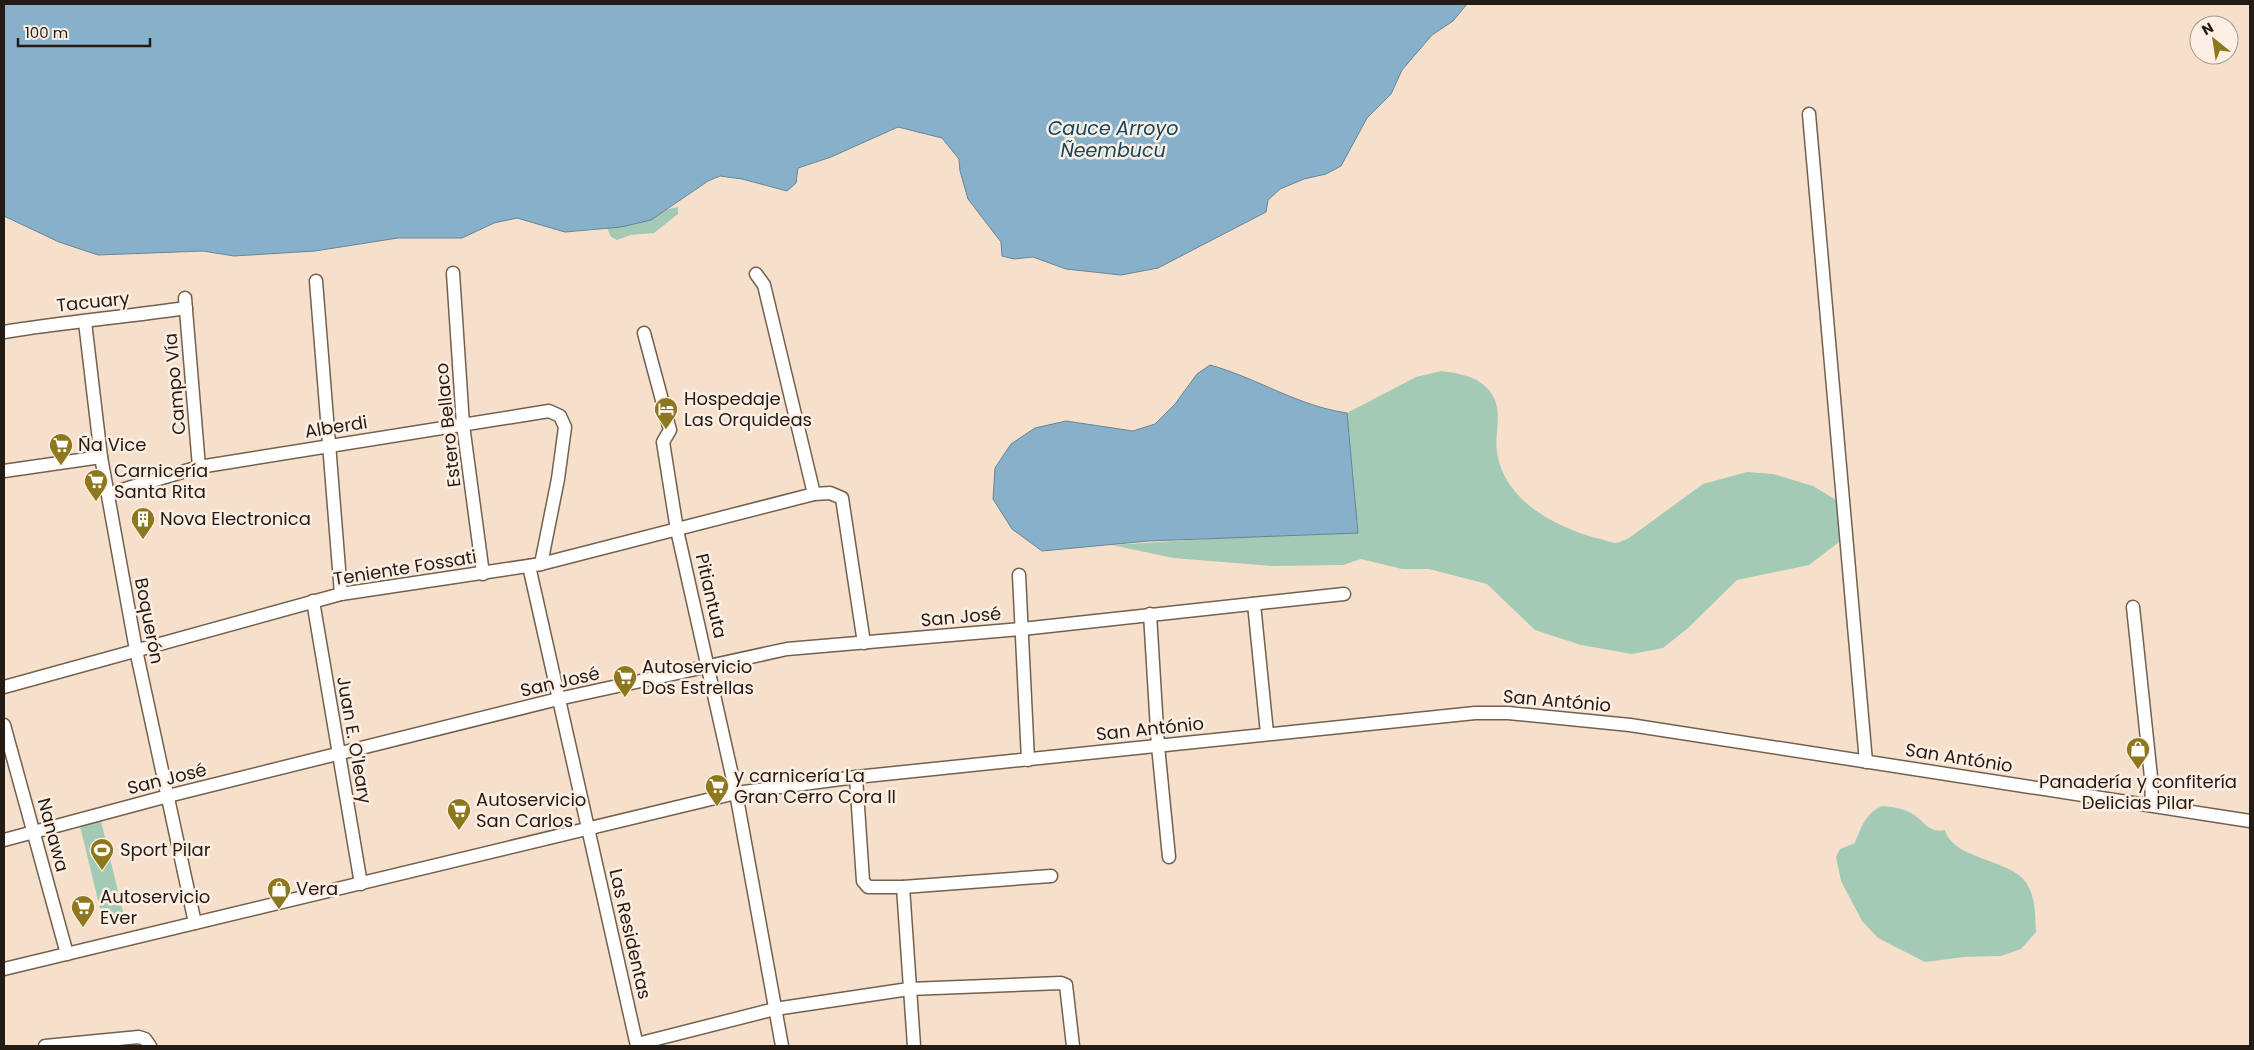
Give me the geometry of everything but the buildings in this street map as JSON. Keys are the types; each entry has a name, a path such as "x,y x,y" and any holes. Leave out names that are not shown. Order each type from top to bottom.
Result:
{"street":[{"path":"1809,114 1866,762"},
{"name":"Estero Bellaco","path":"453,272 462,425 483,574"},
{"path":"756,274 764,285 814,494 830,493 842,498 864,643"},
{"path":"316,281 341,594"},
{"name":"Tacuary","path":"4,332 66,322 85,322 186,303"},
{"name":"Campo Vía","path":"186,303 199,467"},
{"name":"Boquerón","path":"85,322 101,457 136,650 195,923"},
{"name":"Pitiantuta","path":"644,333 670,430 663,442 677,530 736,793 782,1046"},
{"name":"Alberdi","path":"108,494 199,467 549,411 560,416 565,427 558,479 535,565"},
{"path":"4,471 101,457"},
{"name":"Teniente Fossati","path":"4,688 341,594 535,565 814,494"},
{"name":"Las Residentas","path":"535,565 558,700 637,1045"},
{"path":"1019,575 1028,760"},
{"name":"San José","path":"4,840 168,796 558,700 788,649 1022,628 1344,594"},
{"name":"Juan E. O'leary","path":"313,601 361,884"},
{"path":"1254,604 1267,733"},
{"path":"2133,607 2151,777 2152,805"},
{"path":"1150,614 1158,746 1169,857"},
{"name":"San António","path":"4,969 736,793 856,777 1458,714 1508,713 1630,725 2250,821"},
{"name":"Nanawa","path":"4,725 66,954"},
{"path":"856,777 863,881 868,887 903,887 1051,876"},
{"path":"903,887 914,1046"},
{"path":"637,1045 775,1009 909,989 1061,983 1066,984 1073,1046"},
{"path":"45,1046 139,1036 145,1039 150,1046"}],"green space":[{"path":"678,207 678,214 654,233 631,235 617,240 611,237 605,223"},
{"path":"1441,371 1465,375 1479,382 1491,392 1497,407 1496,443 1503,473 1511,487 1522,500 1535,510 1565,527 1615,543 1629,538 1703,484 1747,472 1773,474 1813,486 1836,500 1844,521 1839,542 1809,565 1737,580 1688,628 1663,648 1632,654 1581,645 1535,630 1487,584 1429,569 1402,569 1361,559 1343,565 1272,566 1173,558 1112,545 1252,536 1358,532 1347,413 1416,377"},
{"path":"1882,806 1904,810 1934,830 1945,830 1950,840 1958,847 2006,867 2024,880 2033,898 2036,932 2021,949 2001,956 1964,957 1925,962 1878,938 1862,921 1841,881 1836,857 1840,849 1855,843 1868,817"},
{"name":"Sport Pilar","path":"100,817 125,920 104,925 79,822"}],"water":[{"name":"Cauce Arroyo Ñeembucu","path":"4,4 1467,4 1453,21 1432,35 1402,70 1391,94 1367,118 1341,166 1326,174 1304,179 1280,189 1268,200 1266,212 1158,268 1121,275 1066,269 1033,257 1014,259 1002,256 1001,242 968,199 960,171 959,159 942,138 898,127 831,157 798,168 796,183 787,191 742,179 720,176 708,181 651,220 621,227 565,232 517,218 494,223 462,238 398,238 315,251 234,256 203,251 98,255 59,242 4,216"},
{"path":"1210,365 1312,404 1347,413 1358,533 1148,541 1042,551 1012,529 993,499 995,468 1011,444 1035,428 1066,421 1133,431 1155,424 1175,404 1197,374"}],"place":[{"name":"Hospedaje Las Orquideas","path":"666,430"},
{"name":"Ña Vice","path":"61,466"},
{"name":"Carnicería Santa Rita","path":"96,502"},
{"name":"Nova Electronica","path":"143,540"},
{"name":"Autoservicio Dos Estrellas","path":"625,698"},
{"name":"Panadería y confitería Delicias Pilar","path":"2138,770"},
{"name":"y carnicería La Gran Cerro Cora II","path":"717,807"},
{"name":"Autoservicio San Carlos","path":"459,831"},
{"name":"Sport Pilar","path":"102,871"},
{"name":"Vera","path":"279,910"},
{"name":"Autoservicio Ever","path":"83,928"}]}
